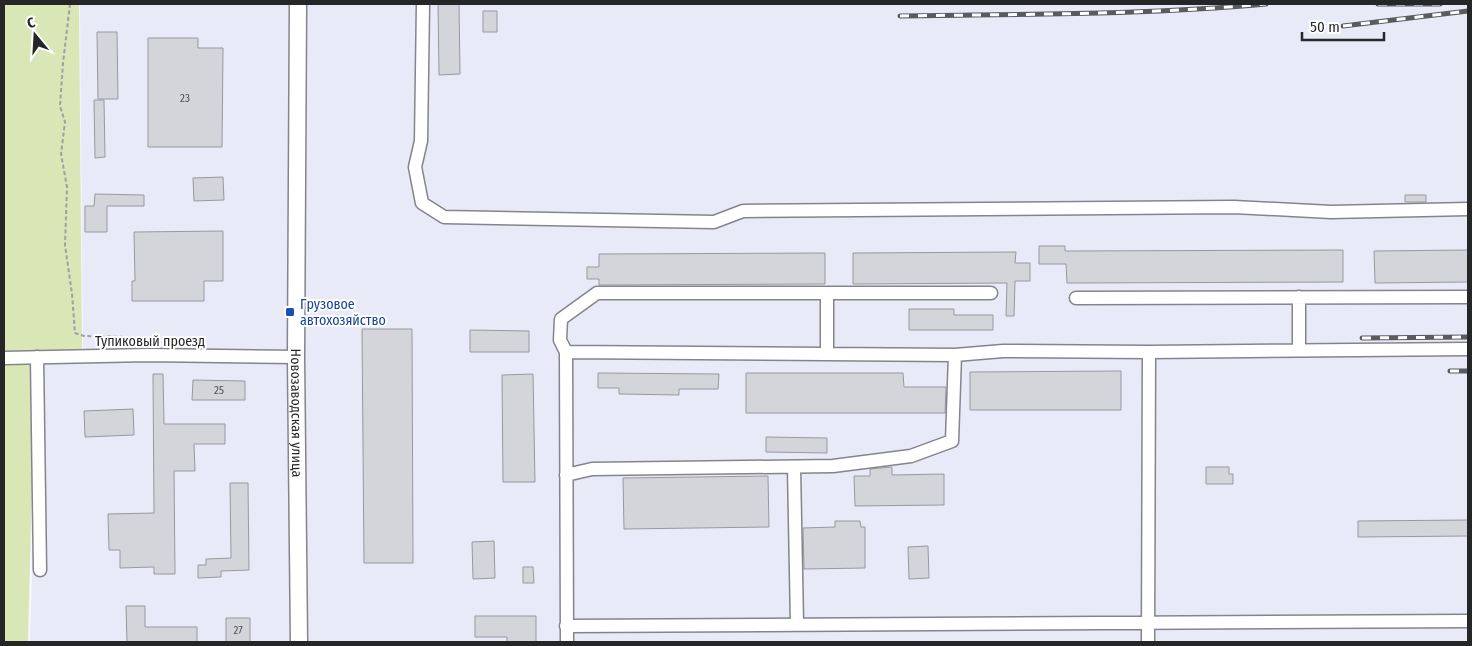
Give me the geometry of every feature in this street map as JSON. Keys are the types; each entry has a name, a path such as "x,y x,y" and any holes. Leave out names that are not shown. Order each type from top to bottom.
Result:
{"main road":[{"name":"Новозаводская улица","path":"298,4 296,357 299,642"}],"street":[{"path":"423,4 421,141 415,167 422,203 444,217 714,222 743,211 1234,207 1331,212 1468,209"},
{"path":"567,642 566,352 560,340 561,318 597,293 991,293"},
{"path":"827,294 827,354"},
{"path":"1298,297 1299,350"},
{"path":"1076,298 1468,297"},
{"path":"566,352 956,355 1002,351 1149,352 1468,349"},
{"path":"1148,642 1149,352"},
{"path":"566,475 592,470 833,466 911,456 952,441 956,355"},
{"name":"Тупиковый проезд","path":"4,358 148,356 296,357"},
{"path":"37,357 40,570"},
{"path":"794,467 797,624"},
{"path":"566,626 1468,621"}],"path":[{"path":"70,4 62,63 60,106 65,122 61,154 67,187 65,246 75,333 84,336 129,338 148,356"}],"shaded area":[{"path":"80,4 295,4 293,355 83,354"},
{"path":"300,4 1468,4 1468,642 303,642"},
{"path":"39,359 294,359 296,642 30,642"}],"green space":[{"path":"4,4 79,4 82,353 4,354"},
{"path":"4,360 35,360 28,642 4,642"}],"building":[{"path":"438,4 459,4 460,74 439,75"},
{"path":"483,11 497,11 497,32 483,32"},
{"path":"97,32 117,32 118,99 98,99"},
{"path":"148,38 198,38 198,48 223,48 222,147 148,147"},
{"path":"94,100 104,100 105,157 95,158"},
{"path":"223,177 224,200 194,201 193,178"},
{"path":"95,194 144,195 144,206 107,206 107,232 85,232 85,206 94,206"},
{"path":"1405,195 1426,195 1426,202 1405,202"},
{"path":"223,231 223,281 204,281 204,301 132,301 132,281 135,281 134,232"},
{"path":"1039,246 1065,246 1065,251 1343,250 1343,282 1067,283 1066,264 1039,264"},
{"path":"1468,250 1468,282 1375,283 1374,251"},
{"path":"1016,252 1015,263 1030,263 1030,281 1015,281 1014,316 1006,316 1007,283 853,284 853,253"},
{"path":"825,253 825,284 599,285 599,279 587,279 587,267 599,267 599,254"},
{"path":"909,309 954,309 954,315 993,315 993,330 909,330"},
{"path":"362,329 412,329 413,563 364,563"},
{"path":"470,330 529,331 529,352 470,352"},
{"path":"1121,371 1121,410 970,410 970,372"},
{"path":"598,373 719,374 718,389 679,389 679,395 619,394 619,388 598,388"},
{"path":"746,373 903,373 904,387 946,387 945,413 746,413"},
{"path":"153,374 163,374 164,424 225,424 225,444 194,444 195,471 174,471 175,574 154,574 154,567 120,568 120,550 109,550 108,514 154,513"},
{"path":"533,374 535,482 503,482 502,375"},
{"path":"193,380 245,381 245,400 192,400"},
{"path":"133,409 134,435 85,437 84,411"},
{"path":"766,437 827,438 827,453 766,452"},
{"path":"892,467 892,475 944,474 944,505 855,506 854,476 870,476 870,469"},
{"path":"1206,467 1229,467 1229,474 1233,474 1233,484 1206,484"},
{"path":"768,476 769,527 624,529 623,478"},
{"path":"230,483 248,483 249,570 221,571 221,577 198,578 198,565 206,565 206,559 231,558"},
{"path":"1468,520 1468,536 1358,537 1358,521"},
{"path":"835,521 860,521 861,527 865,527 865,568 804,569 803,528 835,527"},
{"path":"494,541 495,578 473,579 472,542"},
{"path":"928,546 929,578 909,579 908,547"},
{"path":"523,567 533,567 534,583 523,583"},
{"path":"126,606 145,606 145,627 197,627 197,642 127,642"},
{"path":"475,616 536,616 536,642 507,642 507,637 475,637"},
{"path":"226,618 250,618 250,642 226,642"}],"railway":[{"path":"900,16 1129,12 1266,4"},
{"path":"1378,4 1440,4"},
{"path":"1343,26 1468,11"},
{"path":"1362,338 1468,337"},
{"path":"1450,371 1468,371"}],"place":[{"name":"Грузовое автохозяйство","path":"290,312"}]}
